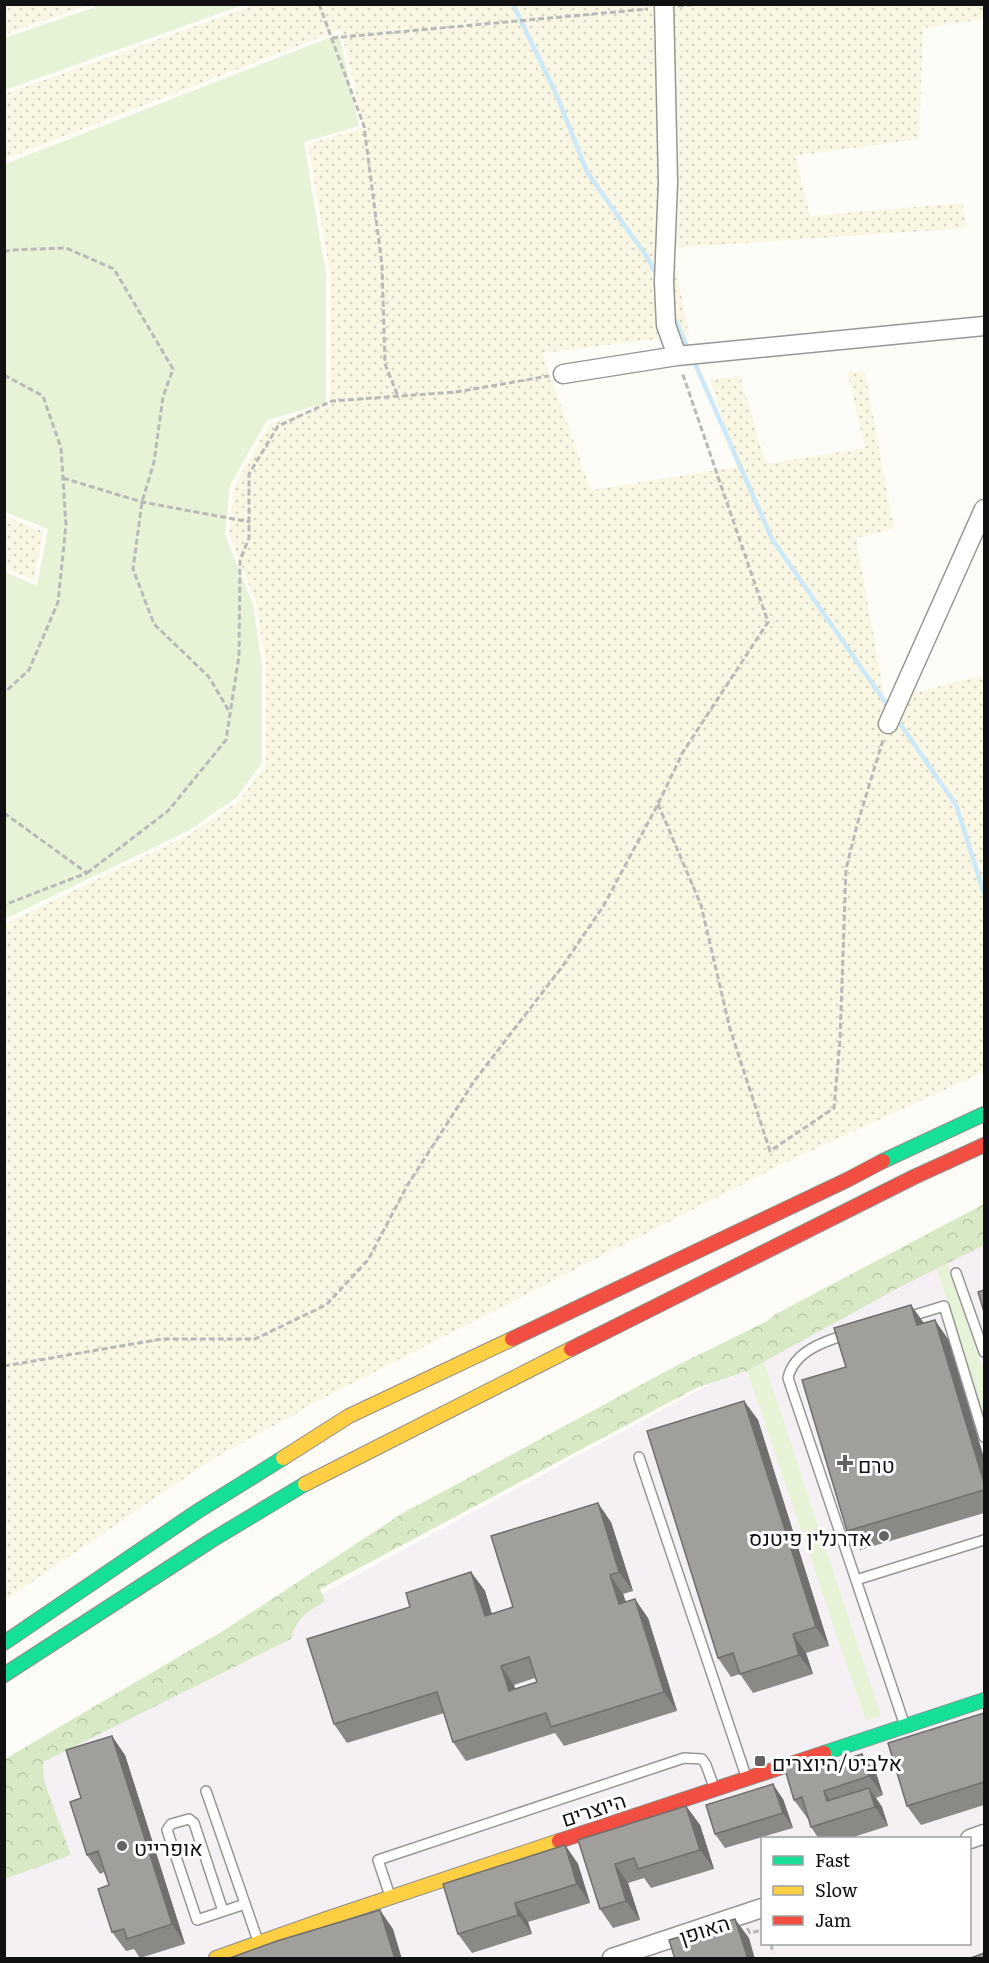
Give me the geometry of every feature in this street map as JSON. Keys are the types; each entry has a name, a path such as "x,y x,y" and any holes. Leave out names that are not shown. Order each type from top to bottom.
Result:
{"main road":[{"path":"4,1643 198,1512 349,1416 847,1180 902,1151 984,1114"},
{"path":"4,1675 212,1540 318,1476 914,1177 984,1145"},
{"name":"היוצרים","path":"216,1959 391,1897 984,1700"}],"street":[{"path":"664,6 668,182 664,282 666,325 679,356"},
{"path":"563,374 679,356 984,326"},
{"path":"888,724 984,509"},
{"name":"האופן","path":"612,1959 761,1908"}],"lane":[{"path":"956,1273 984,1352"},
{"path":"902,1319 944,1306 984,1437"},
{"path":"860,1331 828,1340 809,1350 790,1371 788,1378 905,1726"},
{"path":"639,1457 747,1779"},
{"path":"856,1580 984,1540"},
{"path":"391,1897 378,1860 684,1758 702,1759 715,1789"},
{"path":"206,1791 259,1943"},
{"path":"223,1911 194,1823 189,1818 171,1824 167,1830 197,1920 245,1904"}],"path":[{"path":"319,4 364,126 382,265 385,364 398,396"},
{"path":"331,38 664,6"},
{"path":"4,252 66,248 114,269 172,369 163,397 153,462 142,502 133,569 154,624 209,677 230,713"},
{"path":"4,1366 162,1339 255,1339 326,1305 368,1260 407,1186 475,1080 562,967 598,914 658,804 683,752 768,622 679,356"},
{"path":"4,905 87,873 168,812 226,740 239,656 240,560 249,538 249,474 278,426 332,401 456,392 563,374"},
{"path":"4,375 43,396 61,448 66,525 58,602 29,670 4,693"},
{"path":"63,478 142,502 249,522"},
{"path":"658,804 701,905 730,1029 770,1151 834,1108 840,1040 846,868 888,724"},
{"path":"4,813 87,873"},
{"path":"771,1945 773,1953"}],"shaded area":[{"path":"5,4 89,4 89,5 5,34"},
{"path":"254,5 984,5 984,19 923,28 919,139 795,156 810,216 962,203 967,228 672,248 689,335 542,353 591,490 737,467 710,379 740,376 766,464 865,448 847,371 865,372 894,529 856,538 885,700 984,675 984,1072 786,1162 331,1394 213,1459 5,1600 5,924 190,834 239,801 266,764 266,665 256,603 229,534 234,487 270,423 330,406 330,273 308,144 364,128 341,29 5,159 5,94"},
{"path":"5,516 43,531 34,580 5,568"},
{"path":"984,1236 984,1958 5,1958 5,1765"}],"green space":[{"path":"101,5 243,5 5,90 5,38"},
{"path":"339,34 359,126 304,142 326,274 326,403 267,420 230,485 225,535 253,604 262,666 262,763 236,798 188,831 5,919 5,572 37,586 48,529 5,512 5,164"},
{"path":"984,1204 984,1245 898,1288 747,1371 696,1388 320,1589 325,1601 300,1620 291,1639 43,1762 44,1781 71,1855 5,1879 5,1759 226,1629 409,1509"},
{"path":"947,1264 984,1372 984,1417 937,1269"},
{"path":"764,1362 881,1716 866,1721 747,1371"}],"building":[{"path":"984,1290 984,1312 978,1292"},
{"path":"911,1305 917,1325 935,1320 984,1483 984,1490 847,1531 802,1380 846,1367 834,1328"},
{"path":"744,1401 816,1627 793,1634 799,1655 740,1674 733,1653 718,1658 647,1431"},
{"path":"598,1503 619,1572 610,1575 619,1604 635,1599 664,1692 551,1727 546,1713 453,1742 437,1692 334,1724 307,1639 410,1607 406,1593 471,1572 485,1616 513,1607 491,1536","holes":["529,1657 537,1682 509,1691 501,1666"]},
{"path":"984,1713 984,1782 907,1806 888,1743"},
{"name":"אופרייט","path":"112,1736 172,1924 127,1939 124,1929 112,1932 98,1889 109,1885 98,1851 87,1855 70,1802 81,1798 66,1750"},
{"path":"862,1754 869,1776 824,1791 827,1801 869,1788 875,1807 811,1827 802,1797 794,1800 784,1766 805,1760 808,1771"},
{"path":"773,1784 783,1813 715,1834 706,1805"},
{"path":"686,1806 700,1850 638,1869 634,1858 615,1864 626,1901 600,1909 578,1840"},
{"path":"565,1845 577,1884 515,1903 518,1915 458,1934 443,1884"},
{"path":"380,1910 395,1959 227,1959 277,1941"},
{"path":"735,1919 748,1959 675,1959 669,1940"},
{"path":"984,1953 984,1959 968,1959"}],"waterway":[{"path":"513,4 557,96 587,172 649,260 654,271"},
{"path":"676,321 689,351"},
{"path":"693,359 772,539 885,702"},
{"path":"901,725 956,805 984,893"}],"traffic: fast":[{"path":"883,1161 984,1114"},
{"path":"4,1643 198,1511 283,1458"},
{"path":"4,1675 212,1540 305,1484"},
{"path":"824,1753 984,1700"}],"traffic: slow":[{"path":"283,1458 349,1416 512,1339"},
{"path":"305,1484 571,1349"},
{"path":"216,1958 559,1841"}],"traffic: jam":[{"path":"571,1349 914,1177 984,1145"},
{"path":"512,1339 883,1161"},
{"path":"559,1841 824,1753"}],"place":[{"name":"טרם","path":"845,1463"},
{"name":"אדרנלין פיטנס","path":"884,1536"},
{"name":"אלביט/היוצרים","path":"760,1761"},
{"name":"אופרייט","path":"122,1846"}]}
